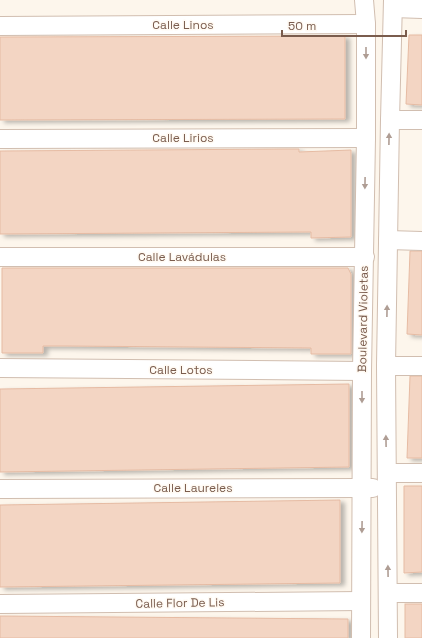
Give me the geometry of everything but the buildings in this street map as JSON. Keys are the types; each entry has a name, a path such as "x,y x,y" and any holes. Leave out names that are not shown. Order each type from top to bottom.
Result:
{"street":[{"name":"Boulevard Violetas","path":"361,638 362,371 366,138 366,24 364,0"},
{"name":"Boulevard Violetas","path":"388,638 386,366 393,4"},
{"path":"393,4 422,8"},
{"name":"Calle Linos","path":"0,26 366,24"},
{"path":"390,120 422,120"},
{"name":"Calle Lirios","path":"0,139 366,138"},
{"path":"388,240 422,241"},
{"name":"Calle Lavádulas","path":"0,257 364,262 388,267"},
{"path":"386,366 422,366"},
{"name":"Calle Lotos","path":"0,368 362,371"},
{"name":"Calle Laureles","path":"0,489 362,488 422,473"},
{"path":"388,593 422,593"},
{"name":"Calle Flor De Lis","path":"0,604 361,601"}]}
